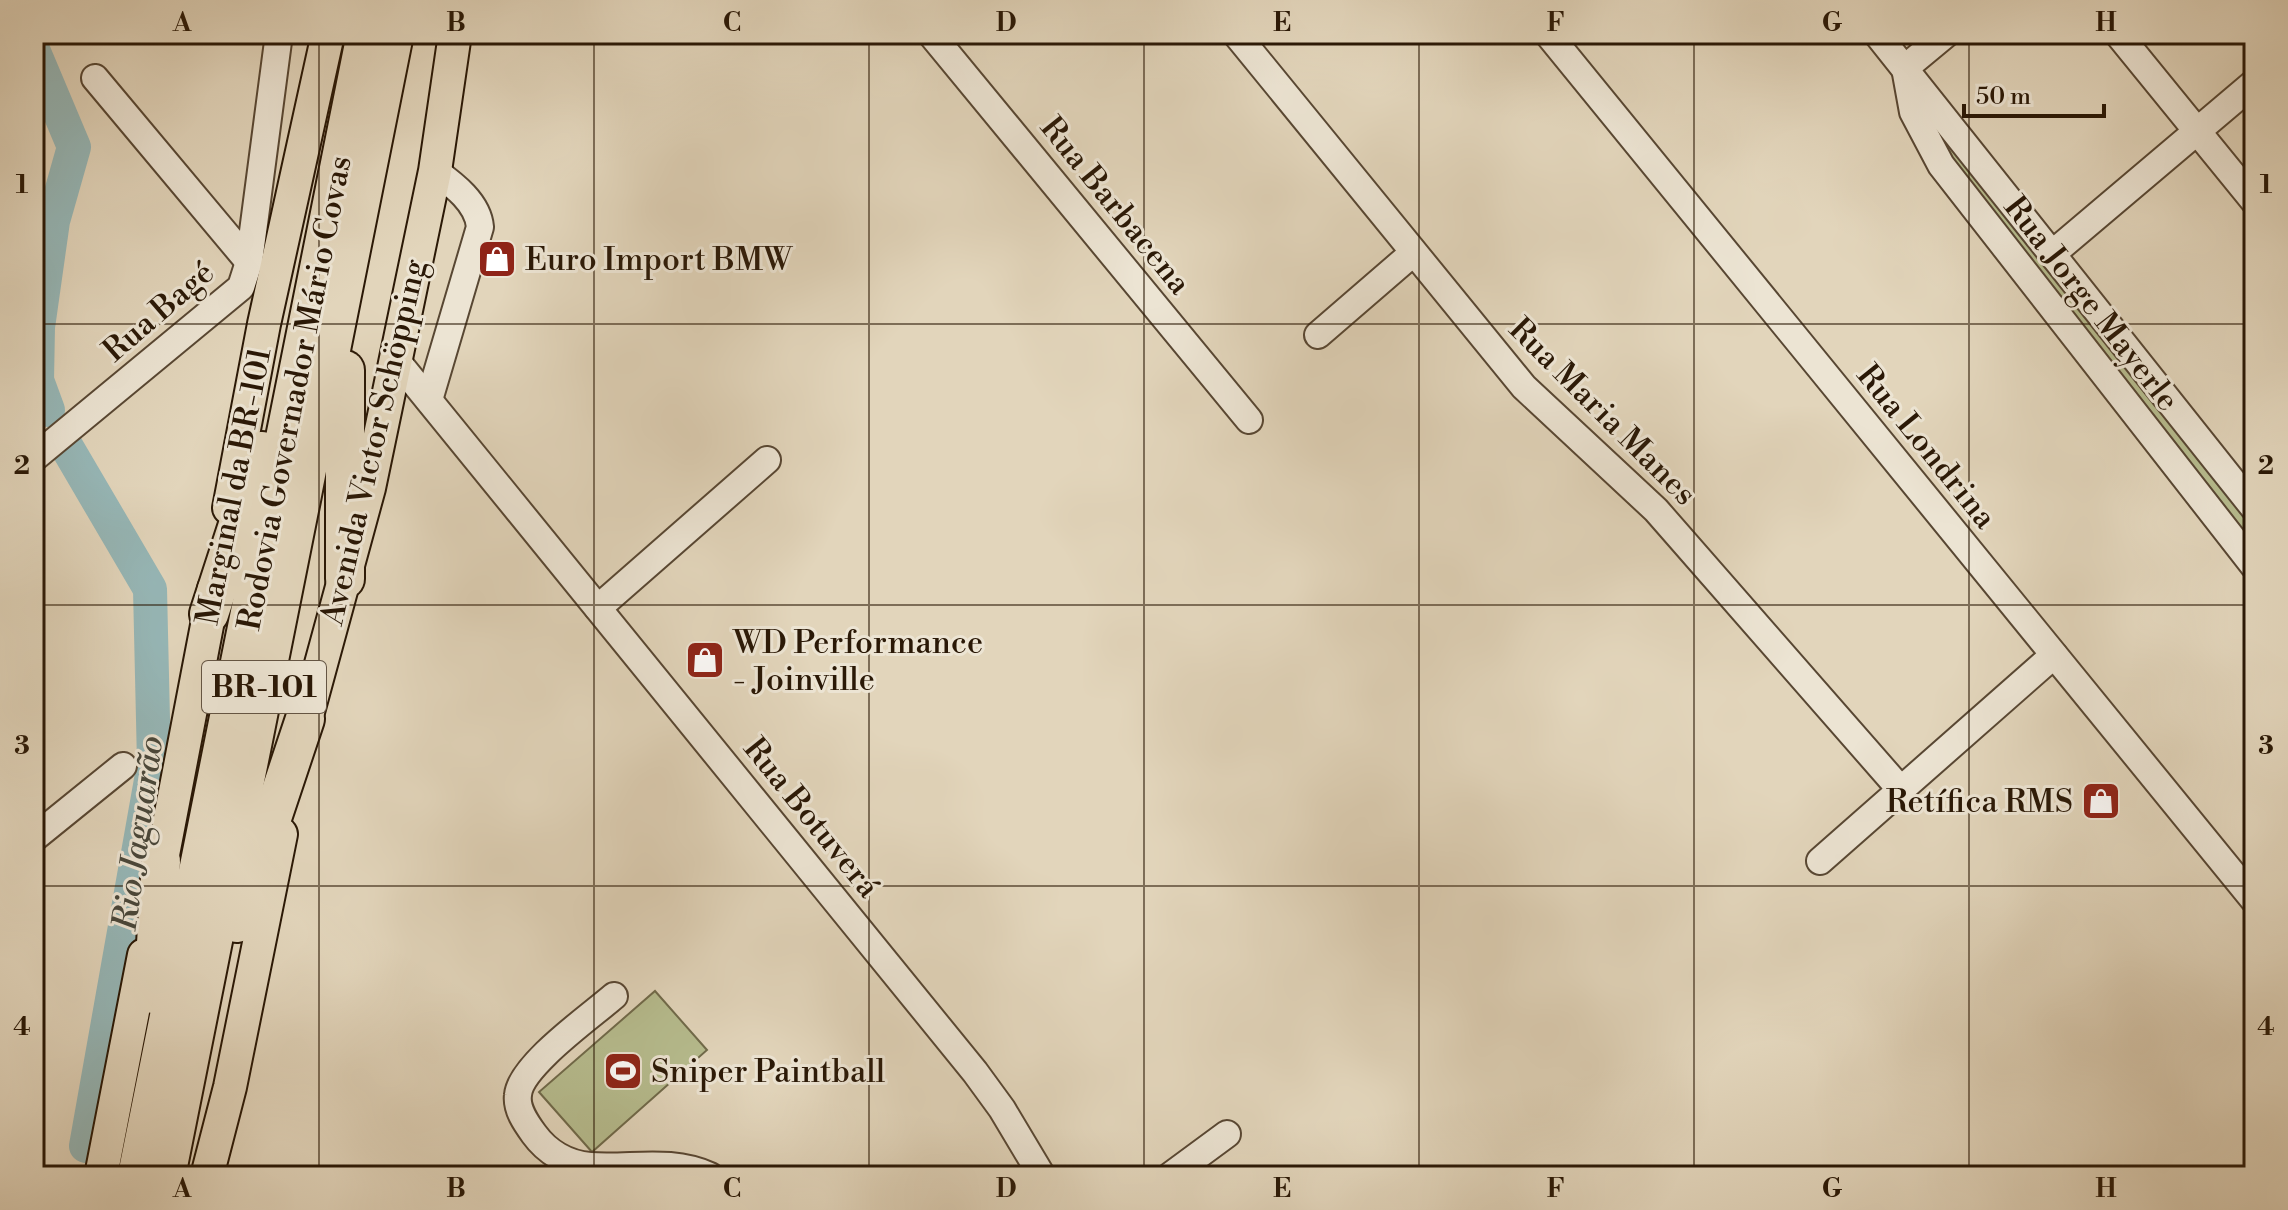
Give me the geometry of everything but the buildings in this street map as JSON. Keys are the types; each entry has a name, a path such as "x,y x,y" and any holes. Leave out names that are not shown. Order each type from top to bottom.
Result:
{"highway":[{"name":"Rodovia Governador Mário Covas","path":"166,1176 330,286 366,34"},
{"name":"Rodovia Governador Mário Covas","path":"140,1160 330,286 394,34"},
{"path":"209,614 330,286"},
{"path":"330,286 345,579"},
{"path":"185,1081 305,719"},
{"path":"140,1160 161,861"}],"main road":[{"name":"Marginal da BR-101","path":"101,1176 264,324 328,34"},
{"name":"Avenida Victor Schöpping","path":"207,1176 230,1087 305,719 369,488 435,171 455,34"}],"street":[{"name":"Rua Bagé","path":"34,458 241,287 249,262 279,34"},
{"name":"Rua Barbacena","path":"931,34 1249,420"},
{"name":"Rua Maria Manes","path":"1236,34 1524,387 1656,510 1901,790"},
{"name":"Rua Londrina","path":"1548,34 2254,900"},
{"name":"Rua Jorge Mayerle","path":"1877,34 2254,508"},
{"path":"1905,68 1946,34"},
{"path":"2118,34 2254,201"},
{"name":"Rua Jorge Mayerle","path":"1905,68 1913,112 1941,165 2254,566"},
{"path":"95,78 249,262"},
{"path":"2052,254 2254,83"},
{"path":"429,400 480,227 479,213 451,182 435,171"},
{"path":"1318,335 1413,253"},
{"name":"Rua Botuverá","path":"396,360 975,1072 1002,1109 1042,1176"},
{"path":"598,608 767,460"},
{"path":"1820,861 2054,655"},
{"path":"34,838 123,766"},
{"path":"614,996 526,1074 517,1096 523,1119 542,1145 565,1161 589,1166 664,1163 710,1176"},
{"path":"1170,1176 1227,1134"}],"green space":[{"path":"1942,129 2254,523 2254,547 1931,138 1933,130"},
{"name":"Sniper Paintball","path":"655,991 707,1050 592,1152 539,1092"}],"waterway":[{"name":"Rio Jaguarão","path":"34,52 74,147 53,221 38,327 37,380 48,410"},
{"name":"Rio Jaguarão","path":"65,444 150,589 154,763 86,1146"}],"place":[{"name":"Euro Import BMW","path":"497,259"},
{"name":"WD Performance - Joinville","path":"705,660"},
{"name":"Retífica RMS","path":"2101,801"},
{"name":"Sniper Paintball","path":"623,1071"}]}
